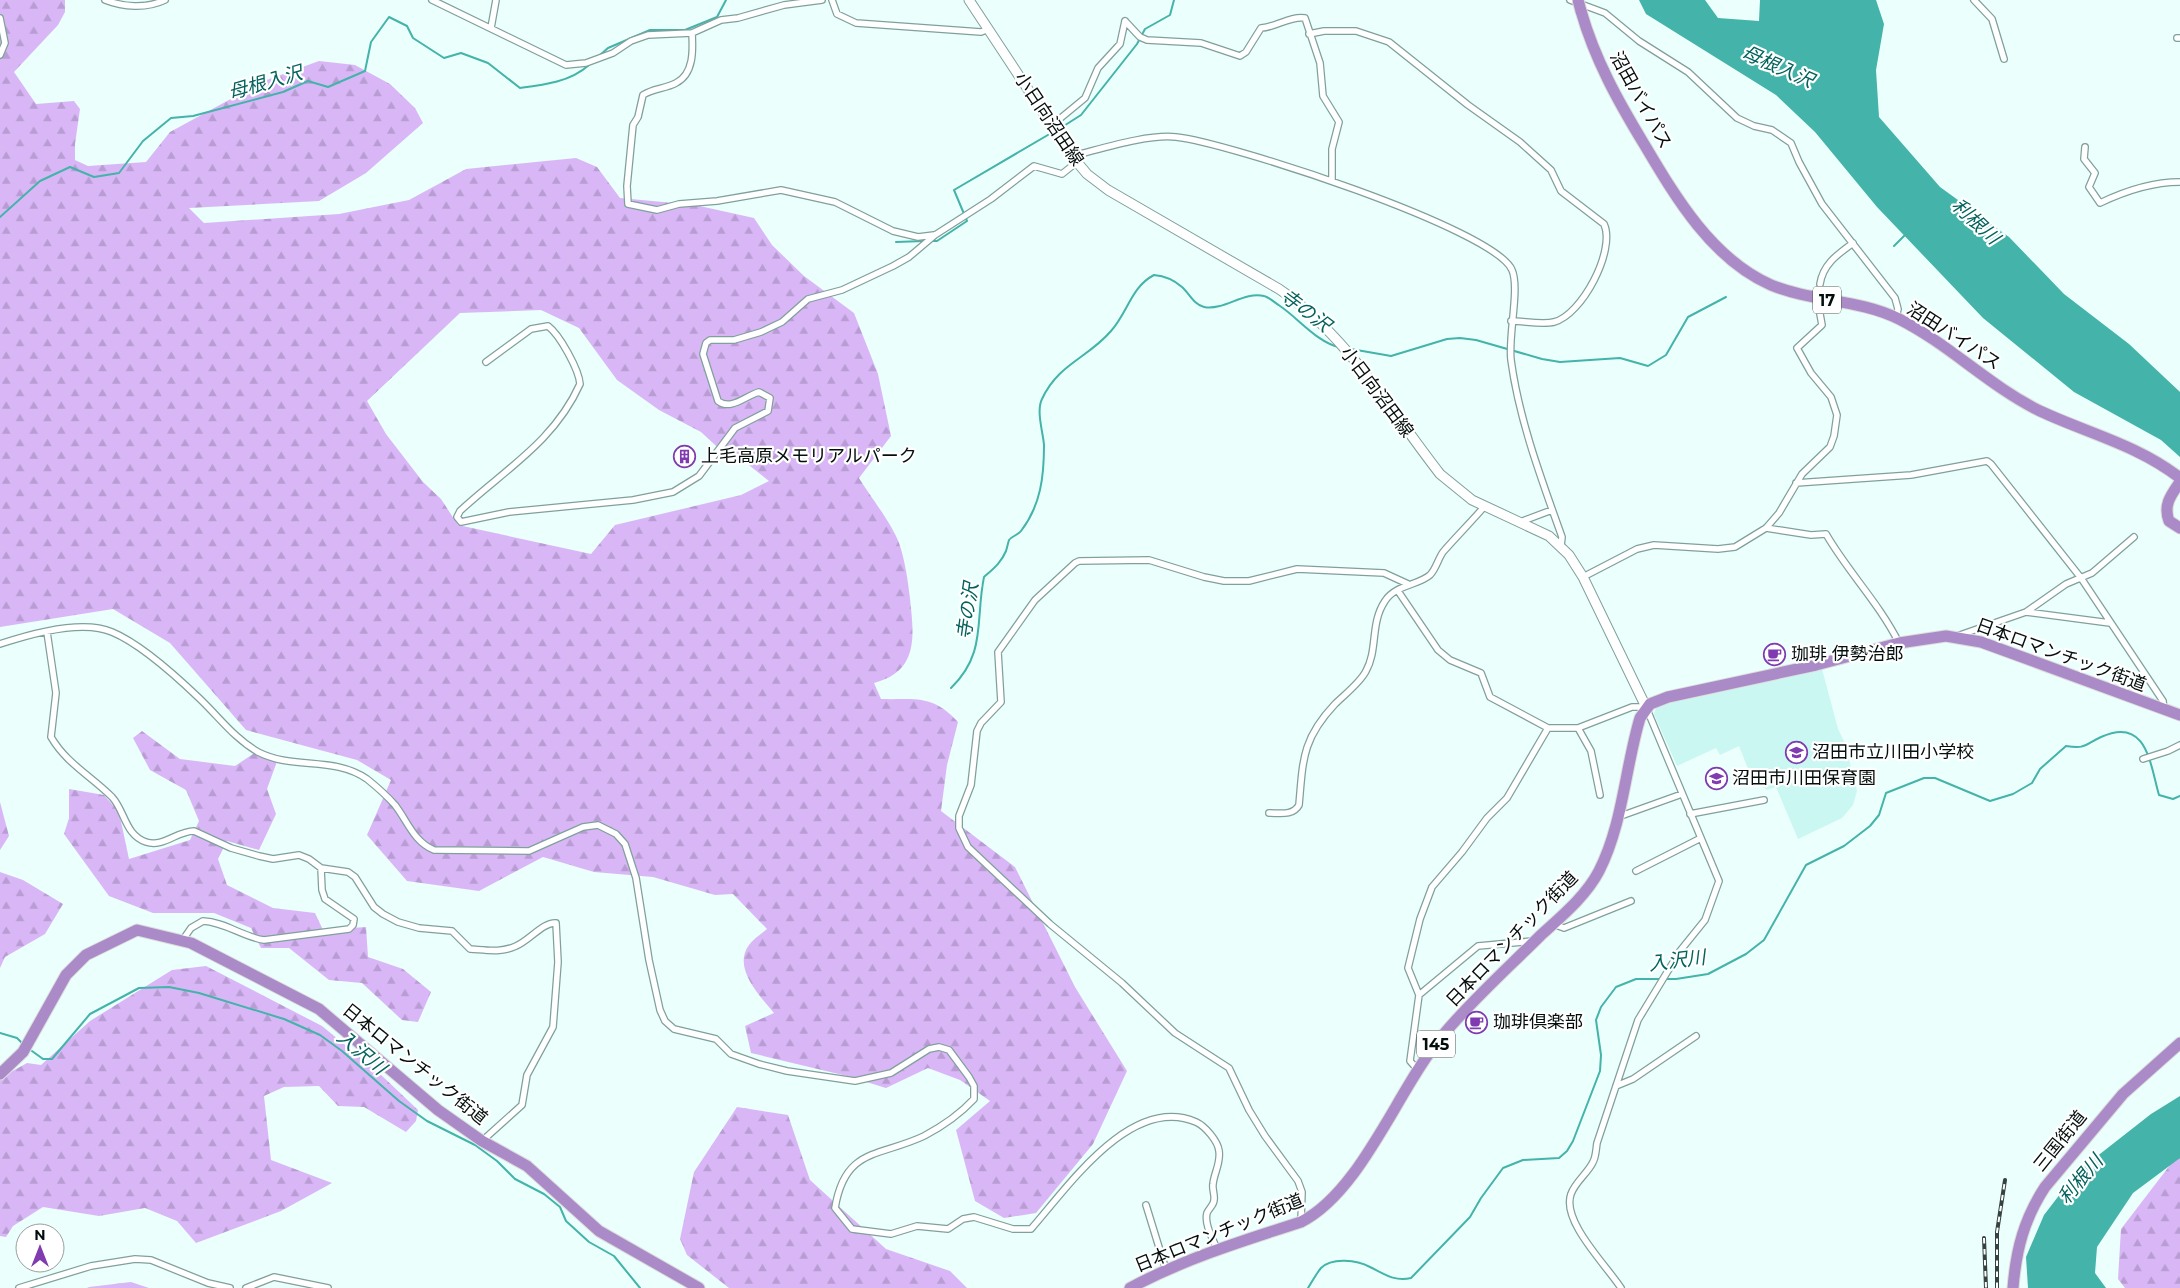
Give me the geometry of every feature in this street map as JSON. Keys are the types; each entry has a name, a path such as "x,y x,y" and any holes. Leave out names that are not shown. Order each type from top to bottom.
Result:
{"highway":[{"name":"沼田バイパス","path":"1579,6 1591,44 1613,92 1673,190 1706,235 1725,256 1772,285 1871,309 1896,318 1922,332 2015,397 2059,419 2138,451 2180,478"},
{"path":"2180,482 2168,500 2166,507 2170,521 2180,528"},
{"name":"日本ロマンチック街道","path":"1130,1288 1166,1270 1217,1249 1301,1222 1324,1207 1353,1175 1418,1070 1443,1035 1578,900 1598,873 1611,846 1637,728 1646,707 1695,690 1816,665 1899,643 1937,636 1981,642 2180,716"},
{"name":"日本ロマンチック街道","path":"0,1074 23,1052 66,975 86,954 138,930 191,943 319,1009 438,1110 482,1141 527,1166 599,1231 695,1286"},
{"name":"三国街道","path":"2013,1288 2020,1238 2035,1203 2045,1187 2123,1094 2180,1044"}],"main road":[{"name":"小日向沼田線","path":"969,0 990,29 1051,126 1087,174 1108,190 1279,289 1301,304 1341,344 1440,474 1461,493 1484,507 1549,536 1561,546 1583,576 1646,707"}],"street":[{"path":"105,0 118,5 140,6 165,0"},
{"path":"432,0 449,10 491,28 566,65 586,63 613,53 631,41 648,35 692,33 721,20 738,18 784,5 822,0"},
{"path":"491,28 496,0"},
{"path":"832,0 837,14 856,24 981,32 990,29"},
{"path":"1570,0 1605,13 1639,41 1688,72 1737,118 1754,126 1772,130 1792,143 1799,162 1822,204 1895,298 1898,309 1896,318"},
{"path":"1974,0 1992,19 2004,58"},
{"path":"1051,126 1085,98 1098,68 1120,44 1125,21 1140,37 1147,40 1201,43 1235,56 1240,56 1246,52 1261,28 1276,26 1295,17 1305,18 1320,63 1323,96 1339,122 1332,149 1332,181"},
{"path":"0,18 5,44 0,54"},
{"path":"1309,34 1324,31 1356,31 1389,42 1468,105 1515,138 1551,170 1561,191 1604,224 1607,231 1607,245 1598,273 1578,304 1569,314 1554,322 1511,321"},
{"path":"692,33 693,53 687,73 677,83 650,90 643,95 638,117 633,124 628,204 657,210 679,204 717,201 781,190 835,202 893,231 918,237 934,235"},
{"path":"486,362 531,329 548,326 556,333 576,369 580,384 552,429 527,454 460,511 457,517 461,522 470,522 509,512 655,498 672,492 699,476 735,428 768,410 770,405 770,398 759,392 731,405 718,401 703,354 706,343 717,340 745,338 762,332 782,322 808,298 842,290 893,266 916,252 934,235 992,198 1034,166 1062,174 1074,159 1120,144 1175,137 1230,149 1332,181 1433,220 1497,253 1512,269 1515,286 1511,321 1511,359 1532,452 1562,537 1561,546"},
{"path":"2085,147 2084,159 2096,173 2089,187 2100,203 2118,195 2158,183 2180,182"},
{"path":"1820,284 1822,272 1828,263 1854,243"},
{"path":"1583,576 1637,549 1654,545 1718,549 1735,547 1766,528 1779,513 1796,483 1830,447 1834,436 1837,415 1831,397 1811,373 1797,348 1822,325 1820,314"},
{"path":"1796,483 1911,475 1987,461 2055,543 2081,578 2163,701 2164,711"},
{"path":"1269,813 1290,813 1296,810 1299,805 1302,768 1313,731 1366,672 1376,618 1385,600 1408,584 1422,580 1431,574 1442,553 1484,507"},
{"path":"1520,522 1552,510"},
{"path":"1766,528 1811,535 1826,534 1841,560 1877,605 1899,643"},
{"path":"1955,637 2026,612 2066,584 2092,573 2134,537"},
{"path":"1301,1222 1302,1192 1298,1181 1257,1123 1229,1068 1175,1033 1122,983 1018,895 968,847 959,828 959,816 971,785 977,731 981,723 1001,702 998,652 1035,600 1074,563 1079,561 1149,560 1204,577 1224,581 1249,581 1298,569 1353,570 1384,573 1408,584"},
{"path":"1398,591 1438,650 1450,660 1481,673 1490,697 1548,728 1578,728 1632,707 1646,707 1719,881 1705,920 1665,974 1638,1020 1594,1161 1571,1193 1569,1205 1587,1243 1621,1288"},
{"path":"2026,612 2110,623"},
{"path":"0,644 71,628 111,632 147,654 199,698 236,736 260,753 290,762 329,764 366,778 395,805 418,841 434,850 529,851 583,826 598,825 616,834 625,844 636,878 649,960 660,1010 665,1021 674,1029 716,1039 731,1054 758,1064 788,1071 855,1082 891,1073 929,1049 940,1047 949,1050 974,1086 974,1099 959,1114 924,1136 876,1152 852,1166 838,1187 834,1208 852,1229 890,1234 917,1226 948,1229 963,1219 974,1217 1012,1229 1031,1229 1104,1146 1148,1120 1185,1117 1200,1124 1213,1138 1220,1150 1217,1173 1213,1184 1214,1202 1207,1213 1208,1227 1217,1249"},
{"path":"47,632 56,693 51,737 67,759 112,797 129,830 135,836 153,844 163,842 187,831 194,831 231,848 273,859 299,855 309,859 321,868 348,872 374,907 398,922 419,928 452,932 470,949 504,950 518,946 546,926 556,923 558,962 553,1027 527,1075 522,1104 482,1141"},
{"path":"1418,1070 1410,1061 1419,995 1408,968 1420,919 1432,887 1462,852 1487,818 1507,798 1548,728"},
{"path":"1578,728 1591,751 1600,795"},
{"path":"2144,759 2153,757 2180,744"},
{"path":"1618,817 1682,794"},
{"path":"1690,814 1764,800"},
{"path":"1636,870 1701,838"},
{"path":"182,941 191,928 203,921 252,938 264,940 349,929 354,919 326,899 322,890 321,868"},
{"path":"1553,924 1564,928 1631,902"},
{"path":"1419,995 1478,946 1535,941"},
{"path":"1616,1086 1633,1079 1696,1036"},
{"path":"1146,1206 1166,1270"},
{"path":"19,1288 91,1266 135,1259 151,1260 208,1283 230,1288"},
{"path":"246,1288 274,1277 328,1288"}],"shaded area":[{"name":"沼田市立川田小学校","path":"1822,669 1838,729 1852,757 1849,759 1857,791 1853,805 1842,818 1798,839 1776,787 1767,790 1752,779 1739,746 1720,755 1716,748 1677,766 1654,714 1656,707 1690,697"}],"green space":[{"path":"0,0 65,0 65,12 58,25 14,72 36,104 74,101 80,109 75,144 75,160 88,166 146,162 170,132 264,81 319,61 355,65 390,84 415,108 423,123 366,173 319,201 189,208 204,223 339,214 409,200 466,169 576,158 597,167 620,198 695,205 754,218 772,245 804,276 854,313 878,374 891,436 859,478 896,535 899,543 905,563 908,585 912,639 906,661 899,670 889,677 874,683 881,699 923,700 940,707 958,722 947,765 941,811 1015,867 1075,987 1127,1071 1093,1144 1036,1213 1004,1218 975,1201 956,1130 990,1101 960,1080 928,1068 886,1088 847,1076 751,1053 745,1026 774,1013 750,981 744,963 745,954 749,945 767,929 733,894 715,895 653,877 594,872 543,857 479,891 407,881 367,835 391,780 357,760 246,730 170,643 113,609 0,627","holes":["541,310 579,328 617,380 659,410 701,432 727,456 745,462 769,481 741,495 615,525 591,554 458,525 441,499 423,482 386,434 367,401 460,313"]},
{"path":"142,731 180,759 235,766 259,750 279,756 267,789 276,814 259,850 227,841 218,859 227,885 273,908 315,913 323,930 366,927 368,957 403,969 431,992 418,1022 402,1020 362,983 329,980 289,948 261,948 251,928 214,913 153,913 109,896 64,834 69,818 69,789 104,795 119,812 129,859 190,840 199,821 186,790 150,770 133,738"},
{"path":"0,802 9,836 0,850"},
{"path":"0,872 23,880 63,904 45,934 5,957 0,968"},
{"path":"206,966 322,1026 378,1072 418,1110 416,1121 406,1132 364,1107 338,1106 319,1086 284,1087 264,1096 271,1160 332,1183 281,1211 196,1243 177,1221 145,1208 99,1216 43,1207 15,1223 6,1237 0,1236 0,1078 27,1063 41,1065 90,1021 172,970"},
{"path":"737,1107 788,1115 810,1180 886,1249 950,1271 967,1288 729,1288 687,1255 680,1239 694,1172"},
{"path":"2180,1152 2180,1288 2125,1288 2118,1279 2121,1229"},
{"path":"131,1282 149,1288 87,1288 89,1287"}],"water":[{"name":"利根川","path":"1639,0 1705,0 1718,18 1759,21 1760,0 1876,0 1884,24 1876,70 1879,117 1940,187 2009,237 2064,294 2129,344 2180,392 2180,457 2161,440 2074,392 1983,318 1877,207 1815,132 1776,95 1646,14"},
{"name":"利根川","path":"2180,1096 2180,1158 2133,1193 2097,1247 2095,1273 2106,1288 2028,1288 2026,1257 2044,1215 2077,1172 2151,1114"}],"waterway":[{"name":"母根入沢","path":"600,55 608,48 650,30 685,30 717,17 726,0"},
{"path":"1059,129 1081,115 1137,44 1145,29 1170,15 1174,0"},
{"name":"母根入沢","path":"0,217 40,181 70,167 94,177 119,173 143,141 171,118 193,116 283,92 308,81 328,87 365,71 371,42 389,17 407,26 413,38 444,58 461,53 488,63 520,88 565,79 582,71 589,65"},
{"path":"931,241 937,241 967,221 954,190 1053,132"},
{"name":"寺の沢","path":"1894,246 1905,235"},
{"path":"896,242 924,241"},
{"name":"寺の沢","path":"951,688 962,675 975,649 984,577 1002,559 1009,540 1021,531 1037,501 1044,457 1040,415 1042,399 1056,377 1111,331 1135,293 1146,280 1154,275 1169,278 1182,287 1197,304 1204,307 1219,306 1249,296 1266,297 1287,311 1323,341 1339,347"},
{"name":"寺の沢","path":"1351,349 1391,356 1447,339 1460,338 1476,340 1542,359 1560,362 1620,358 1648,366 1666,355 1688,317 1726,297"},
{"name":"入沢川","path":"1308,1288 1321,1268 1331,1262 1338,1261 1365,1265 1395,1278 1411,1278 1470,1217 1503,1168 1523,1160 1559,1158 1567,1151 1573,1141 1600,1071 1601,1055 1596,1020 1601,1007 1616,987 1636,979 1676,979 1708,974 1746,954 1764,940 1806,865 1844,846 1870,826 1879,815 1886,793 1924,778 1935,778 1990,801 2013,794 2032,783 2040,769 2066,746 2081,747 2116,732 2128,733 2137,738 2144,746 2153,770 2159,795 2173,799 2180,796"},
{"name":"入沢川","path":"32,1051 43,1059 52,1059 90,1014 139,988 169,987 199,993 284,1019 320,1035 342,1051 399,1101 427,1121 475,1145 497,1161 515,1179 544,1194 560,1207 566,1221 589,1242 614,1256 640,1288"},
{"name":"入沢川","path":"0,1033 17,1038 22,1043"}],"tunnel":[{"path":"1820,284 1820,314"}],"railway":[{"path":"1997,1288 1997,1232 2005,1180"},
{"path":"1984,1238 1986,1288"}],"place":[{"name":"上毛高原メモリアルパーク","path":"685,456"},
{"name":"珈琲 伊勢治郎","path":"1775,654"},
{"name":"沼田市立川田小学校","path":"1796,752"},
{"name":"沼田市川田保育園","path":"1716,778"},
{"name":"珈琲倶楽部","path":"1477,1022"}]}
